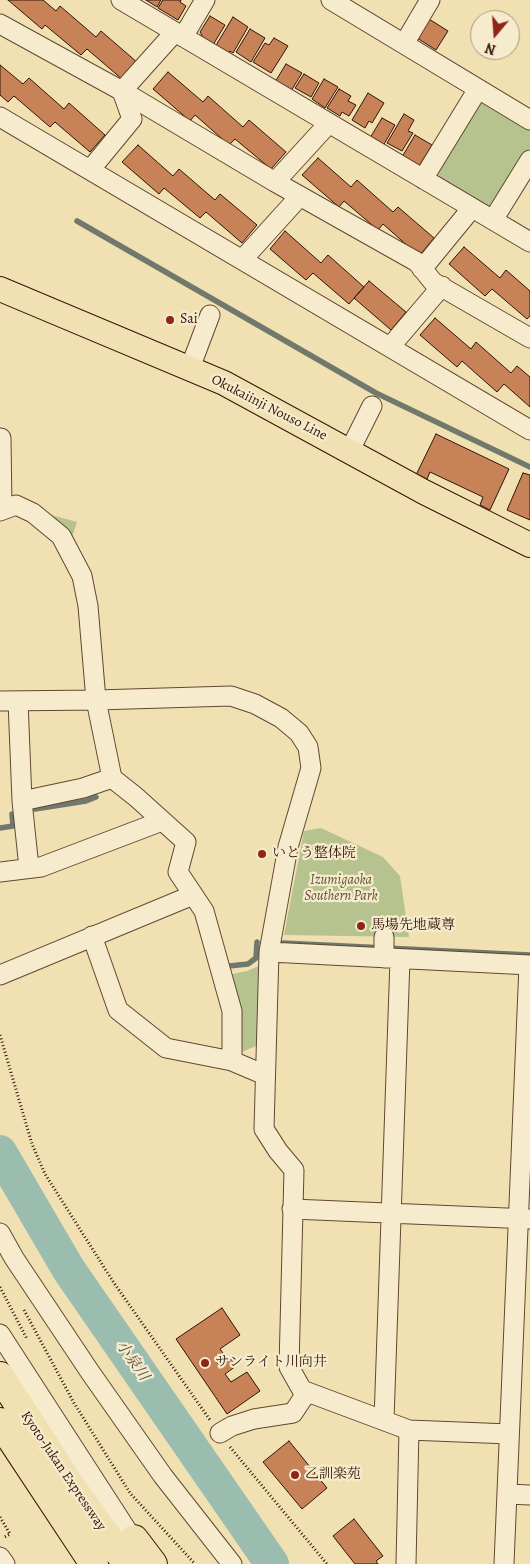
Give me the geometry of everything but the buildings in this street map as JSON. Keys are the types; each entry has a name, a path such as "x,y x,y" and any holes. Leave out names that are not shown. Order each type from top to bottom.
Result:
{"highway":[{"name":"Kyoto-Jukan Expressway","path":"0,1376 69,1483 131,1552 154,1564"},
{"name":"Kyoto-Jukan Expressway","path":"0,1422 94,1564"},
{"path":"0,1430 78,1564"}],"main road":[{"name":"Okukaiinji Nouso Line","path":"0,289 224,383 424,492 530,545"}],"street":[{"path":"121,0 530,242"},
{"path":"122,91 179,34 205,0"},
{"path":"331,0 530,120"},
{"path":"404,44 430,0"},
{"path":"0,24 122,91 275,182 417,262 433,282 530,338"},
{"path":"424,179 478,88"},
{"path":"90,170 132,119 122,91"},
{"path":"0,117 530,430"},
{"path":"275,182 329,123"},
{"path":"493,220 530,160"},
{"path":"242,260 300,196"},
{"path":"422,268 472,208"},
{"path":"390,347 442,286"},
{"path":"190,368 210,315"},
{"path":"350,450 372,406"},
{"path":"1,438 1,510 16,505 33,512 60,536 82,576 88,606 96,700 112,778 186,842 178,872 204,911 232,1011 232,1061"},
{"path":"29,868 9,701 231,696 254,704 281,718 300,733 308,747 311,768 288,847 269,952 264,1129 278,1151 294,1170 289,1367 302,1390 409,1430 509,1434"},
{"path":"22,800 83,788 112,778"},
{"path":"0,872 42,867 162,821"},
{"path":"0,975 193,895"},
{"path":"92,936 118,1010 166,1048 232,1061 265,1075"},
{"path":"384,937 392,958 391,1213 384,1420"},
{"path":"269,952 529,965 524,1218 509,1434 504,1564"},
{"path":"292,1209 524,1218"},
{"path":"0,1233 14,1258 95,1380 163,1476 232,1564"},
{"path":"0,1334 131,1552 148,1564"},
{"path":"220,1433 232,1426 254,1418 293,1413 307,1392"},
{"path":"0,1418 115,1564"},
{"path":"406,1564 409,1430"},
{"path":"507,1494 530,1495"},
{"path":"0,1556 5,1564"}],"path":[{"path":"0,1035 32,1144 45,1174 114,1283 220,1433 247,1470 328,1564"},
{"path":"23,1307 74,1403 130,1492 194,1564"},
{"path":"0,1517 10,1534 0,1540"}],"green space":[{"path":"479,100 530,125 530,148 495,205 487,207 439,177 438,170"},
{"path":"44,513 77,522 70,544"},
{"name":"Izumigaoka Southern Park","path":"321,828 383,857 400,876 409,937 284,935 304,831"},
{"path":"261,965 258,1045 242,1052 228,975 247,971"}],"waterway":[{"path":"77,221 376,393 530,467"},
{"path":"35,809 86,801 96,797"},
{"path":"0,828 13,826 12,814"},
{"path":"229,966 248,964 256,958 257,942"},
{"path":"283,943 530,955"},
{"name":"小泉川","path":"0,1152 69,1270 272,1564"}],"place":[{"name":"Sai","path":"170,320"},
{"name":"いとう整体院","path":"262,854"},
{"name":"馬場先地蔵尊","path":"361,926"},
{"name":"サンライト川向井","path":"205,1363"},
{"name":"乙訓楽苑","path":"295,1475"}]}
